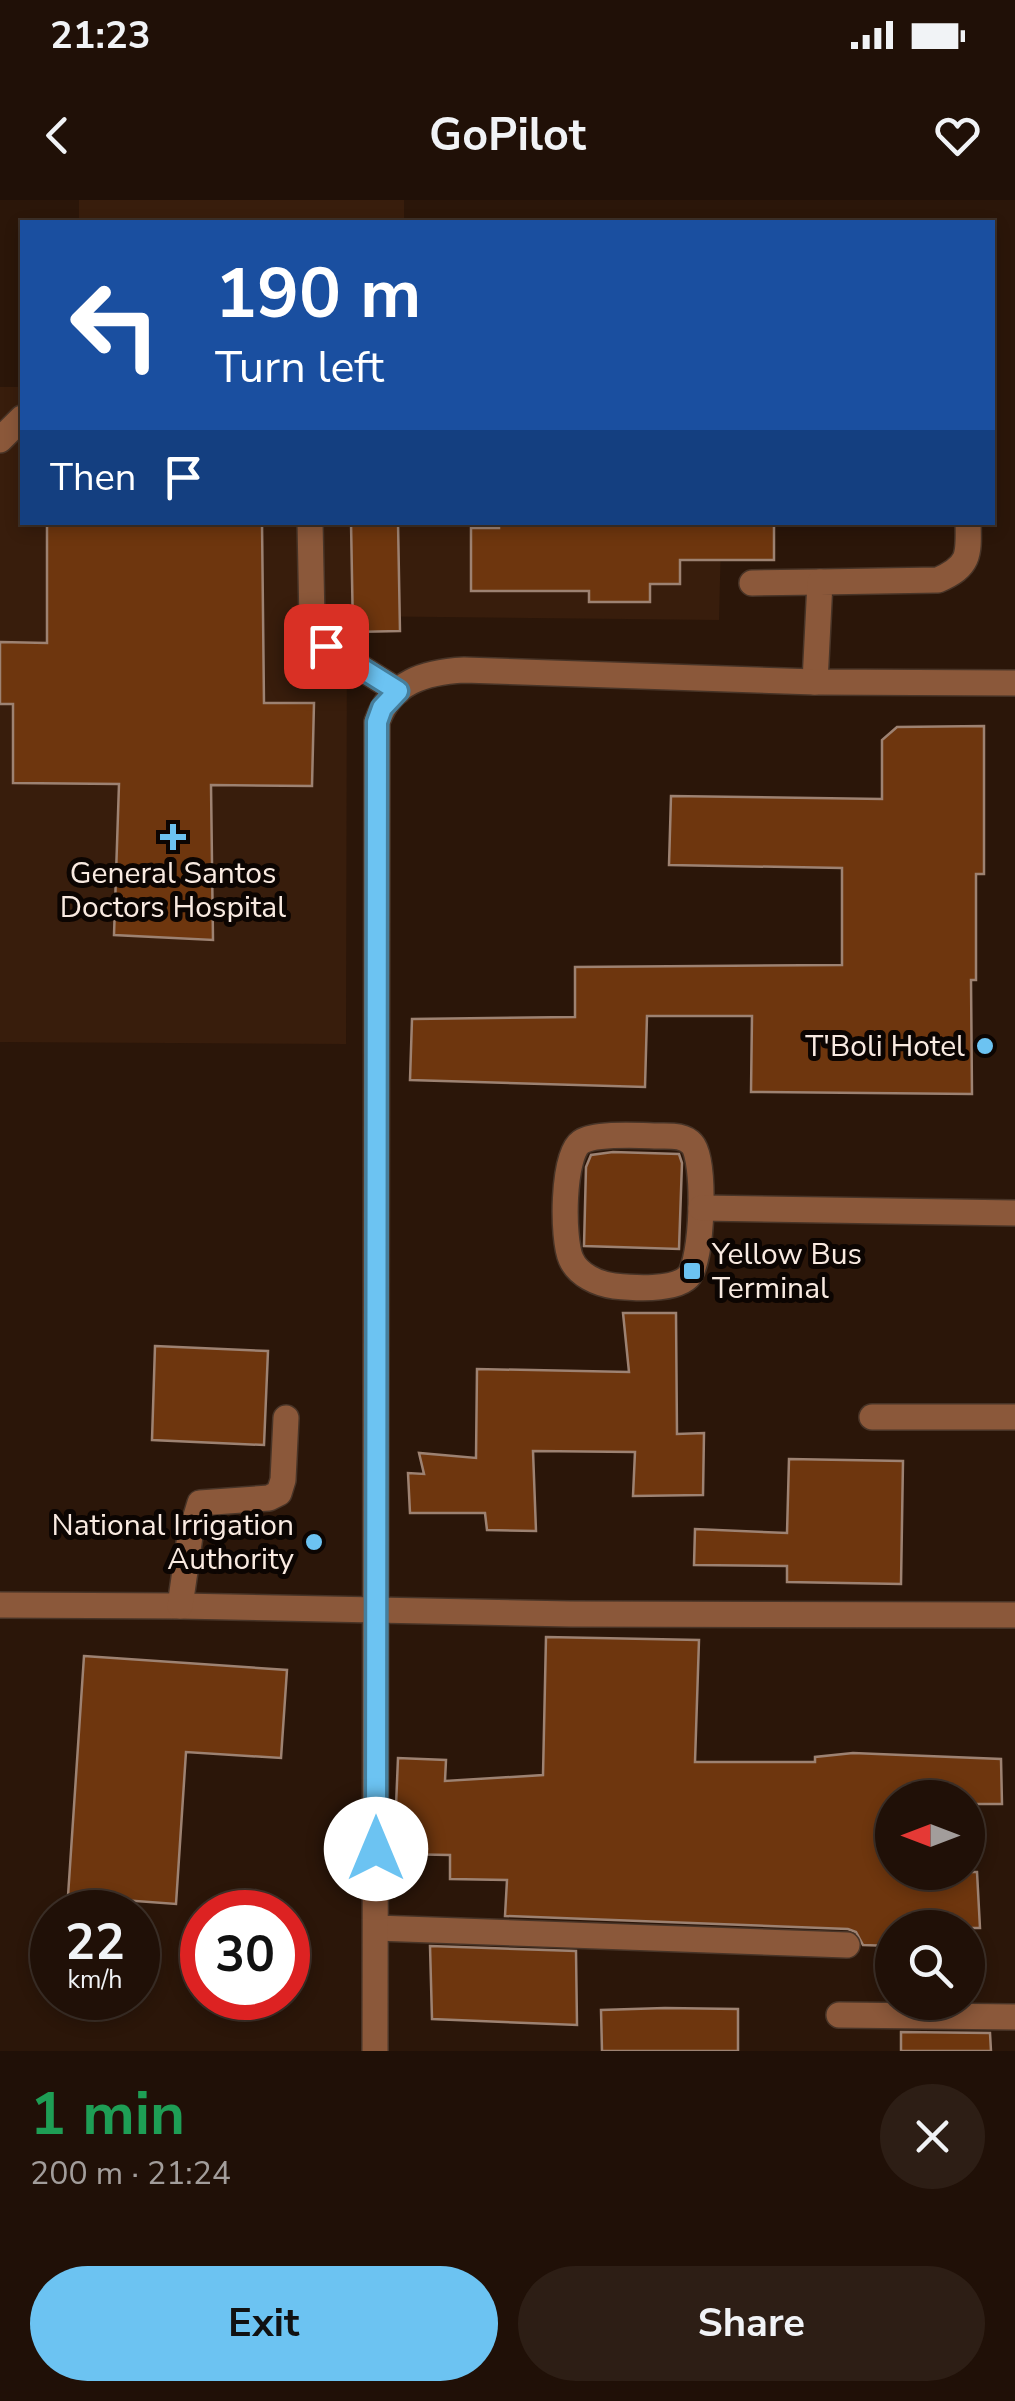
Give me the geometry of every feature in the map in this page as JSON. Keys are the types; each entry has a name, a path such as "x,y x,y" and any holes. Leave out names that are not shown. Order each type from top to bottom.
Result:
{"street":[{"path":"0,440 20,420"},
{"path":"310,525 312,622 326,646 398,691"},
{"path":"752,583 938,580 956,572 966,560 968,525"},
{"path":"815,682 820,582"},
{"path":"374,2051 377,722 382,708 416,677 464,670 815,682 1015,683"},
{"path":"604,1137 681,1137 697,1152 700,1208 698,1261 687,1278 657,1286 596,1282 579,1271 566,1240 568,1168 573,1150 584,1140 604,1137"},
{"path":"700,1208 1015,1213"},
{"path":"872,1417 1015,1417"},
{"path":"180,1606 195,1512 200,1503 269,1498 279,1493 286,1418"},
{"path":"0,1605 1015,1616"},
{"path":"376,1928 847,1945"},
{"path":"839,2015 1015,2017"}],"shaded area":[{"path":"79,200 404,200 404,220 79,220"},
{"name":"General Santos Doctors Hospital","path":"0,387 20,387 20,525 774,525 774,542 721,541 719,620 347,616 346,1044 0,1042"}],"building":[{"path":"47,525 262,525 264,703 314,703 312,786 211,785 213,940 114,935 119,784 13,783 13,704 0,704 0,642 47,643"},
{"path":"351,525 398,525 400,631 353,632"},
{"path":"774,525 774,560 680,560 680,584 650,584 650,602 589,602 589,591 471,591 471,528"},
{"path":"984,726 984,874 976,874 976,980 971,980 972,1094 751,1092 752,1016 647,1016 645,1087 410,1080 412,1019 575,1017 575,967 842,965 842,868 669,865 671,796 882,799 882,740 897,727"},
{"path":"679,1154 679,1249 584,1246 586,1167 591,1155"},
{"path":"623,1313 676,1313 677,1434 704,1433 703,1495 633,1496 635,1452 533,1451 536,1531 487,1530 485,1513 410,1513 408,1473 424,1474 419,1453 476,1458 477,1369 629,1372"},
{"path":"155,1346 268,1351 264,1445 152,1440"},
{"path":"789,1459 903,1461 901,1584 787,1582 787,1566 694,1565 695,1529 787,1533"},
{"path":"546,1637 699,1640 695,1762 815,1762 815,1757 853,1753 1001,1759 1002,1804 985,1804 985,1780 875,1780 875,1890 978,1890 979,1910 875,1910 875,1945 863,1945 856,1932 848,1929 505,1916 507,1880 450,1879 450,1855 394,1854 398,1758 446,1760 445,1781 543,1775"},
{"path":"84,1656 287,1670 281,1758 186,1752 176,1904 160,1903 160,1890 68,1890"},
{"path":"430,1946 576,1951 577,2025 432,2019"},
{"path":"738,2009 738,2051 602,2051 601,2010"},
{"path":"901,2032 990,2033 991,2051 901,2051"}],"place":[{"name":"General Santos Doctors Hospital","path":"173,837"},
{"name":"T'Boli Hotel","path":"985,1046"},
{"name":"Yellow Bus Terminal","path":"692,1271"},
{"name":"National Irrigation Authority","path":"314,1542"}],"route":[{"path":"326,646 398,691 382,708 377,722 376,1849"}]}
